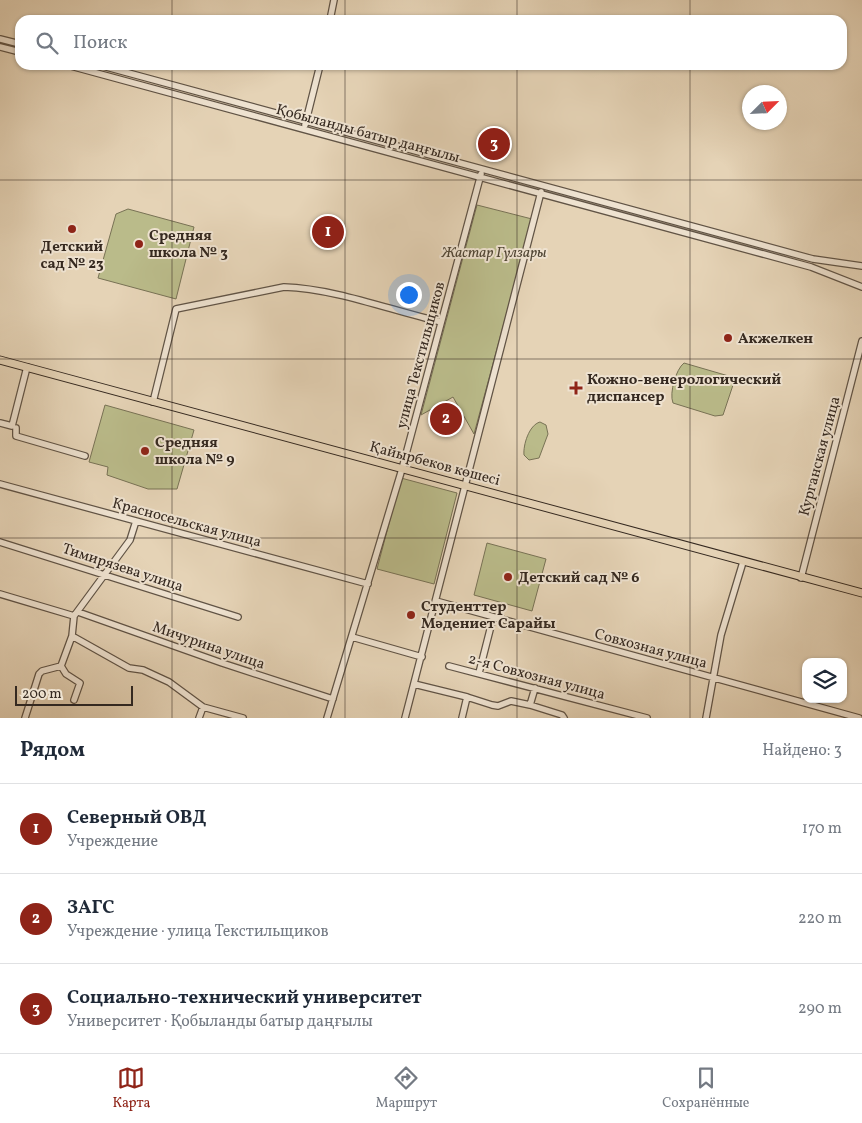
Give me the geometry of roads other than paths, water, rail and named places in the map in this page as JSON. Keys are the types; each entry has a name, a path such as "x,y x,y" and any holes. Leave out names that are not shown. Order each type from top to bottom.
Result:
{"main road":[{"name":"Қайырбеков көшесі","path":"0,360 862,593"}],"street":[{"path":"331,15 334,0"},
{"path":"0,39 15,43"},
{"path":"0,47 15,51"},
{"name":"Қобыланды батыр даңғылы","path":"86,70 810,266 862,287"},
{"name":"Қобыланды батыр даңғылы","path":"117,70 812,259 862,266"},
{"path":"304,129 319,70"},
{"name":"улица Текстильщиков","path":"327,718 402,469 483,169"},
{"path":"405,718 542,186"},
{"path":"153,402 176,309 284,287 321,290 441,322"},
{"name":"Курганская улица","path":"801,578 862,341"},
{"path":"27,367 14,427 16,436 85,456"},
{"path":"0,423 14,427"},
{"name":"Красносельская улица","path":"0,484 368,584"},
{"path":"61,666 72,636 76,614 130,540 136,521"},
{"name":"Тимирязева улица","path":"0,542 238,617"},
{"path":"706,718 721,635 743,562"},
{"name":"Мичурина улица","path":"0,594 76,614 333,699"},
{"name":"Совхозная улица","path":"436,601 859,718"},
{"path":"479,673 493,618"},
{"path":"72,636 131,669 143,670 169,682 203,707 243,718"},
{"path":"352,638 422,658"},
{"path":"61,666 66,674 80,683 74,700"},
{"path":"25,718 39,674 42,671 61,666"},
{"name":"2-я Совхозная улица","path":"449,666 647,718"},
{"path":"414,684 492,705 498,706 511,701 530,705 562,715 564,718"},
{"path":"530,705 535,688"},
{"path":"462,718 467,697"},
{"path":"199,718 203,707"}],"place":[{"name":"Социально-технический университет","path":"494,144"},
{"name":"Детский сад № 23","path":"72,229"},
{"name":"Северный ОВД","path":"328,232"},
{"name":"Средняя школа № 3","path":"139,244"},
{"name":"Акжелкен","path":"728,338"},
{"name":"Кожно-венерологический диспансер","path":"576,388"},
{"name":"ЗАГС","path":"446,419"},
{"name":"Средняя школа № 9","path":"145,451"},
{"name":"Детский сад № 6","path":"508,577"},
{"name":"Студенттер Мәдениет Сарайы","path":"411,615"}],"park label":[{"name":"Жастар Гүлзары","path":"494,252"}]}
